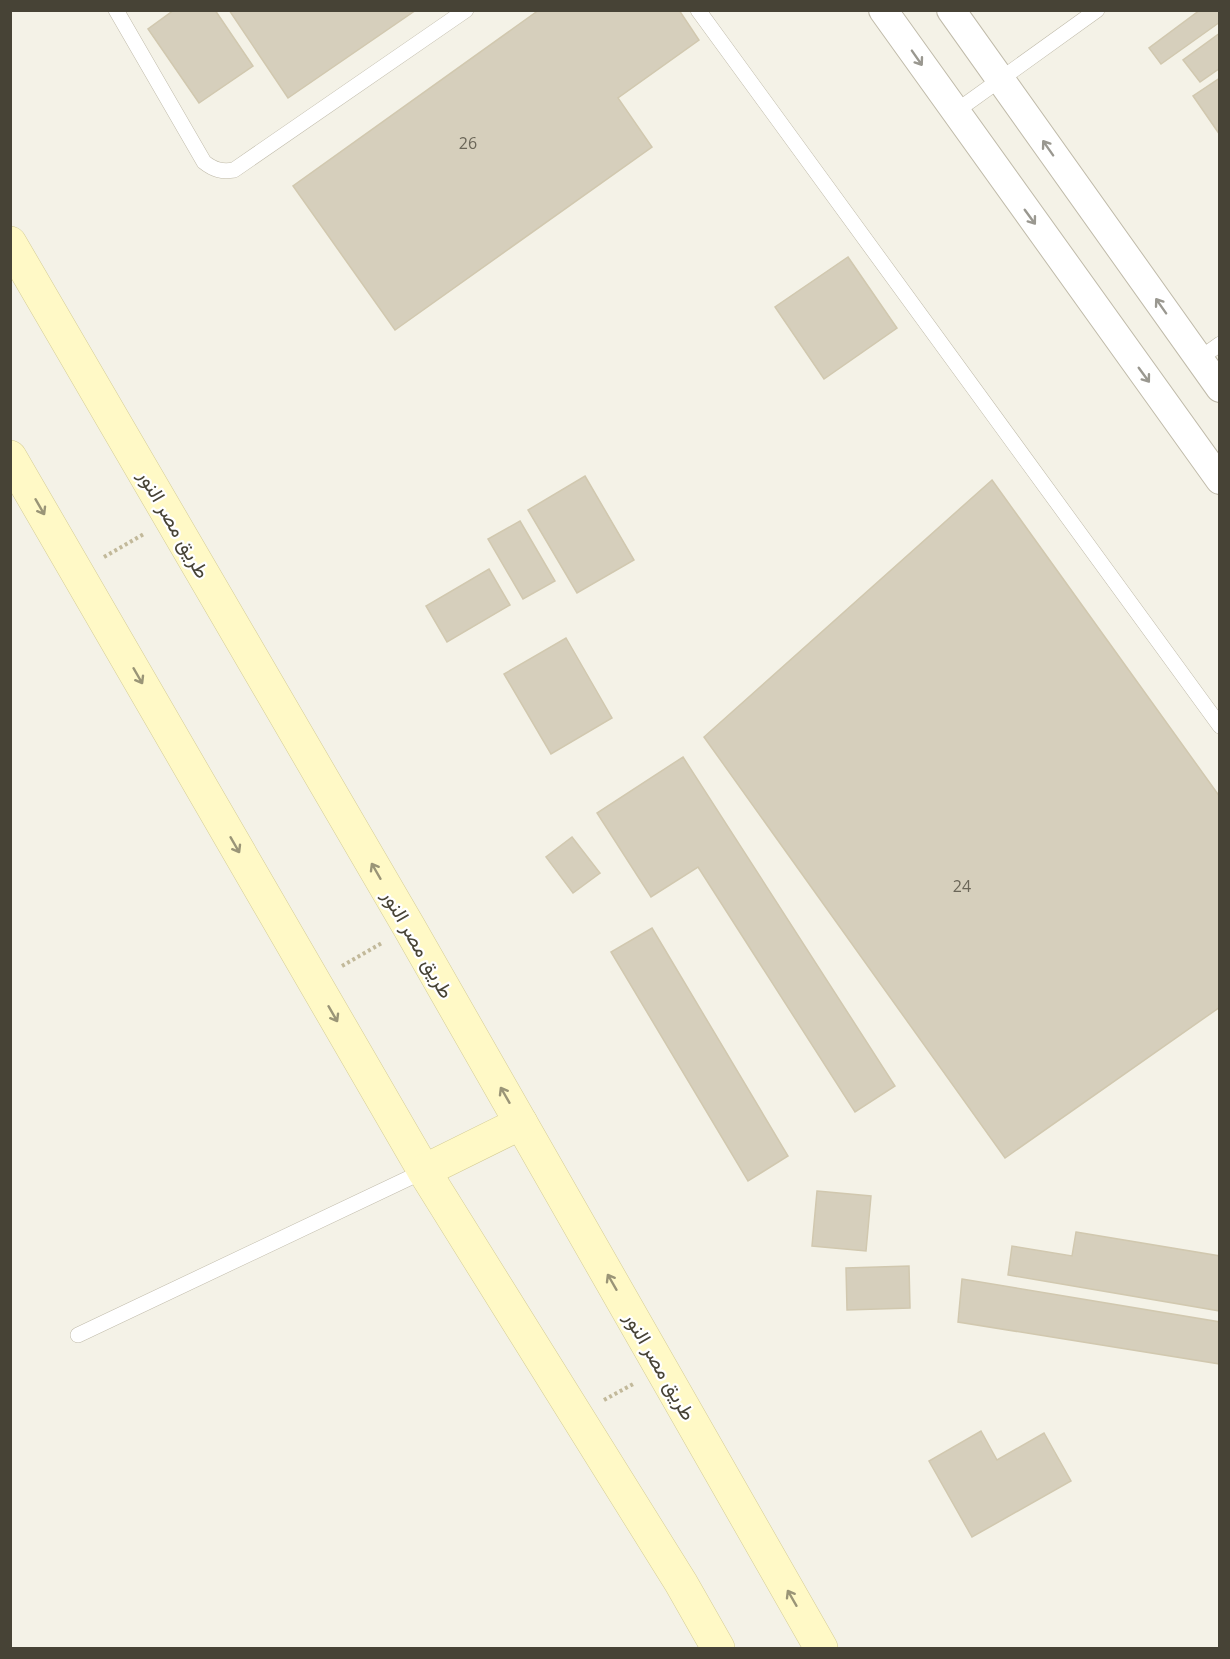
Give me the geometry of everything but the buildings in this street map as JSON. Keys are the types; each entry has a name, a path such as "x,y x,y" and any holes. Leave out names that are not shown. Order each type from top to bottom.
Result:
{"street":[{"path":"883,10 1220,480"},
{"path":"951,10 1000,80 1209,352 1220,388"},
{"name":"طريق مصر النور","path":"10,243 409,927 821,1648"},
{"path":"10,457 424,1171 681,1583 718,1648"},
{"path":"424,1171 521,1123"},
{"path":"681,1583 698,1648"}],"lane":[{"path":"116,10 204,162 218,171 234,170 466,10"},
{"path":"699,10 1220,726"},
{"path":"955,112 1097,10"},
{"path":"78,1335 424,1171"}],"path":[{"path":"78,572 171,519"},
{"path":"314,982 409,927"},
{"path":"577,1416 661,1368"}]}
